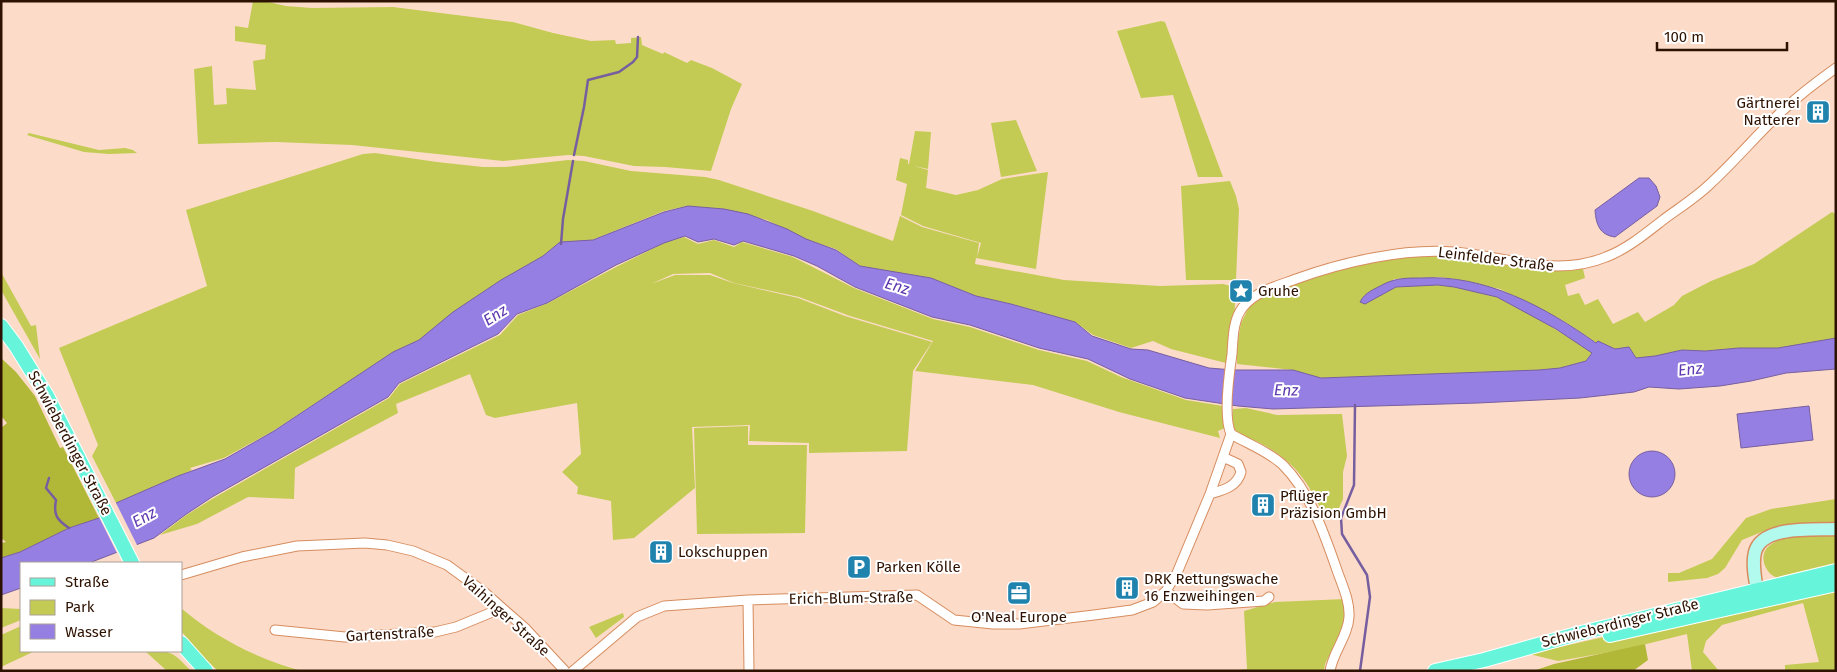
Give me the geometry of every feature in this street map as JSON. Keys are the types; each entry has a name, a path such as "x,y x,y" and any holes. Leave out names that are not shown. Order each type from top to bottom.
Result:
{"main road":[{"name":"Schwieberdinger Straße","path":"1,326 35,376 131,561"},
{"name":"Schwieberdinger Straße","path":"1435,671 1484,660 1577,634 1753,598 1836,571"},
{"path":"1753,598 1774,597 1836,584"},
{"path":"182,644 206,671"}],"street":[{"name":"Leinfelder Straße","path":"1231,434 1227,422 1231,362 1238,314 1250,300 1273,288 1329,267 1423,251 1454,252 1550,266 1582,264 1616,253 1640,238 1710,184 1776,117 1816,82 1836,68"},
{"name":"Erich-Blum-Straße","path":"573,671 637,618 664,606 748,600 917,594 954,620 993,624 1019,624 1132,610 1153,602 1166,591 1177,573 1210,494 1231,434"},
{"path":"1231,434 1258,448 1282,464 1297,483 1314,513 1344,592 1349,612 1347,627 1330,671"},
{"path":"1210,494 1229,488 1239,479 1241,472 1238,464 1223,457"},
{"path":"1753,598 1755,553 1759,543 1766,537 1785,532 1836,529"},
{"name":"Vaihinger Straße","path":"182,575 242,558 297,546 364,543 386,545 413,551 447,565 478,587 526,630 565,671"},
{"path":"1166,591 1184,604 1207,605 1264,601 1270,596"},
{"path":"748,600 749,671"},
{"name":"Gartenstraße","path":"275,630 345,637 435,632 456,627 500,607"}],"green space":[{"path":"253,1 312,8 393,7 513,22 591,41 615,40 616,44 631,43 631,38 641,37 642,45 663,54 664,52 687,63 691,60 712,68 742,84 731,109 711,171 634,166 584,156 568,155 503,161 352,145 276,142 198,144 194,69 212,66 214,105 227,104 226,88 256,90 253,61 265,59 266,45 235,41 235,26 248,28"},
{"path":"1161,21 1165,22 1223,177 1198,177 1173,95 1141,98 1117,31"},
{"path":"1016,120 1037,171 1001,177 991,123"},
{"path":"915,131 931,132 928,169 914,166 928,170 926,188 956,195 978,190 1002,179 1048,172 1036,269 976,258 975,264 1064,280 1160,286 1223,284 1231,286 1234,294 1235,313 1226,363 1171,349 1153,341 1131,348 1093,335 1075,322 976,296 931,278 860,266 836,249 805,239 767,220 724,209 687,206 664,211 592,240 560,242 543,256 501,280 453,312 440,325 419,340 393,352 273,431 224,458 190,468 192,470 116,503 92,456 98,445 59,348 207,286 186,210 363,154 375,153 483,167 505,167 568,160 584,161 631,171 705,177 719,180 813,211 893,241 900,216 922,227 979,243 977,257 981,243 923,226 901,215 907,184 896,180 900,158 908,160 909,164"},
{"path":"29,133 99,150 125,148 137,153 109,154 84,152 27,135"},
{"path":"1230,181 1239,209 1236,280 1186,280 1181,186"},
{"path":"1832,212 1836,214 1836,338 1829,340 1778,348 1682,350 1636,358 1629,347 1615,349 1598,341 1597,343 1562,320 1500,289 1438,277 1394,279 1365,304 1396,287 1438,285 1454,287 1497,297 1534,316 1592,352 1586,361 1560,368 1321,378 1293,370 1237,364 1237,346 1241,323 1249,307 1269,293 1329,267 1423,251 1582,264 1585,278 1565,285 1568,296 1579,293 1585,305 1598,299 1613,324 1638,312 1645,322 1674,305 1682,296 1711,281 1754,264"},
{"path":"684,237 698,244 714,240 734,247 742,242 793,257 854,288 933,319 970,327 1039,350 1087,361 1121,377 1186,400 1223,406 1225,428 1218,431 1220,438 1119,412 1033,385 915,371 933,341 850,316 799,297 734,283 710,273 673,274 651,284 675,275 710,275 733,283 798,298 845,316 932,342 913,371 907,451 809,453 809,443 749,441 750,425 692,427 695,488 634,538 613,540 611,501 577,494 578,487 562,472 581,454 577,403 495,418 486,415 470,374 396,404 398,413 295,468 294,499 248,497 197,524 160,535 212,499 389,398 400,384 500,335 518,315 548,303 664,243"},
{"path":"1,272 31,326 36,325 40,359 1,290"},
{"path":"1246,408 1277,415 1342,414 1347,456 1343,472 1343,499 1335,517 1324,516 1306,483 1283,458 1260,443 1236,431 1232,417 1233,409"},
{"path":"748,426 748,445 807,445 805,533 697,534 694,428"},
{"path":"1836,499 1836,520 1834,523 1774,527 1742,540 1725,568 1718,574 1707,578 1668,582 1668,573 1679,573 1712,559 1746,518 1771,509"},
{"path":"1798,536 1836,536 1836,569 1784,578 1772,575 1765,566 1764,555 1768,547 1776,542"},
{"path":"1836,584 1836,671 1785,671 1785,665 1819,662 1803,603 1722,625 1706,641 1703,652 1719,671 1692,671 1687,634 1622,650 1558,661 1529,654"},
{"path":"1345,599 1344,627 1325,664 1324,671 1229,671 1247,669 1244,611 1275,602"},
{"path":"1,608 20,609 20,620 1,628"},
{"path":"182,609 208,629 238,646 269,660 302,671 218,671 182,632"},
{"path":"623,613 624,617 596,638 589,627"},
{"path":"20,626 20,652 33,652 1,667 1,635"},
{"path":"146,652 166,652 171,654 180,659 191,671 167,671"}],"shaded area":[{"path":"1,358 16,372 35,396 60,448 63,447 99,518 69,528 20,552 1,558 1,543 6,542 1,538 1,428 7,423 1,416"},
{"path":"1645,644 1648,660 1633,671 1533,671 1554,664"}],"water":[{"path":"1639,178 1649,178 1656,186 1660,197 1657,206 1615,237 1602,232 1596,220 1595,210"},
{"name":"Enz","path":"688,206 724,209 748,214 836,250 860,266 931,278 976,296 1075,322 1092,336 1131,349 1148,350 1209,368 1293,370 1321,378 1539,370 1560,368 1586,361 1592,353 1556,329 1497,297 1454,287 1438,285 1396,287 1365,304 1360,302 1367,293 1388,282 1402,279 1445,278 1491,287 1513,296 1556,317 1596,343 1598,341 1615,349 1629,347 1636,358 1682,350 1778,348 1836,338 1836,369 1786,373 1720,386 1679,389 1649,387 1634,392 1580,398 1273,409 1238,406 1185,398 1130,379 1088,359 1039,348 970,325 932,317 855,287 817,266 794,256 743,241 734,245 714,239 698,242 685,236 664,243 616,265 547,303 517,314 498,334 399,383 388,397 212,497 154,538 92,562 20,562 20,588 1,595 1,558 20,552 69,528 99,518 116,503 178,476 225,459 274,431 393,352 419,340 453,312 501,280 543,256 560,242 593,240 664,212"},
{"path":"1809,406 1813,440 1741,448 1737,414"},
{"path":"1647,451 1657,451 1669,457 1674,465 1674,483 1669,491 1661,496 1647,497 1639,494 1632,487 1629,479 1629,469 1632,461 1639,454"}],"pier":[{"path":"115,501 138,547 118,555 98,515"}],"waterway":[{"path":"574,155 588,80 619,72 633,62 637,57 638,37"},
{"path":"561,244 563,219 573,161"},
{"path":"1355,405 1354,485 1341,518 1342,534 1367,575 1370,597 1360,671"},
{"path":"49,478 46,488 56,500 55,510 57,517 69,528"}],"place":[{"name":"Gärtnerei Natterer","path":"1818,112"},
{"name":"Gruhe","path":"1241,291"},
{"name":"Pflüger Präzision GmbH","path":"1263,505"},
{"name":"Lokschuppen","path":"661,552"},
{"name":"Parken Kölle","path":"859,567"},
{"name":"DRK Rettungswache 16 Enzweihingen","path":"1127,588"},
{"name":"O'Neal Europe","path":"1019,593"}]}
